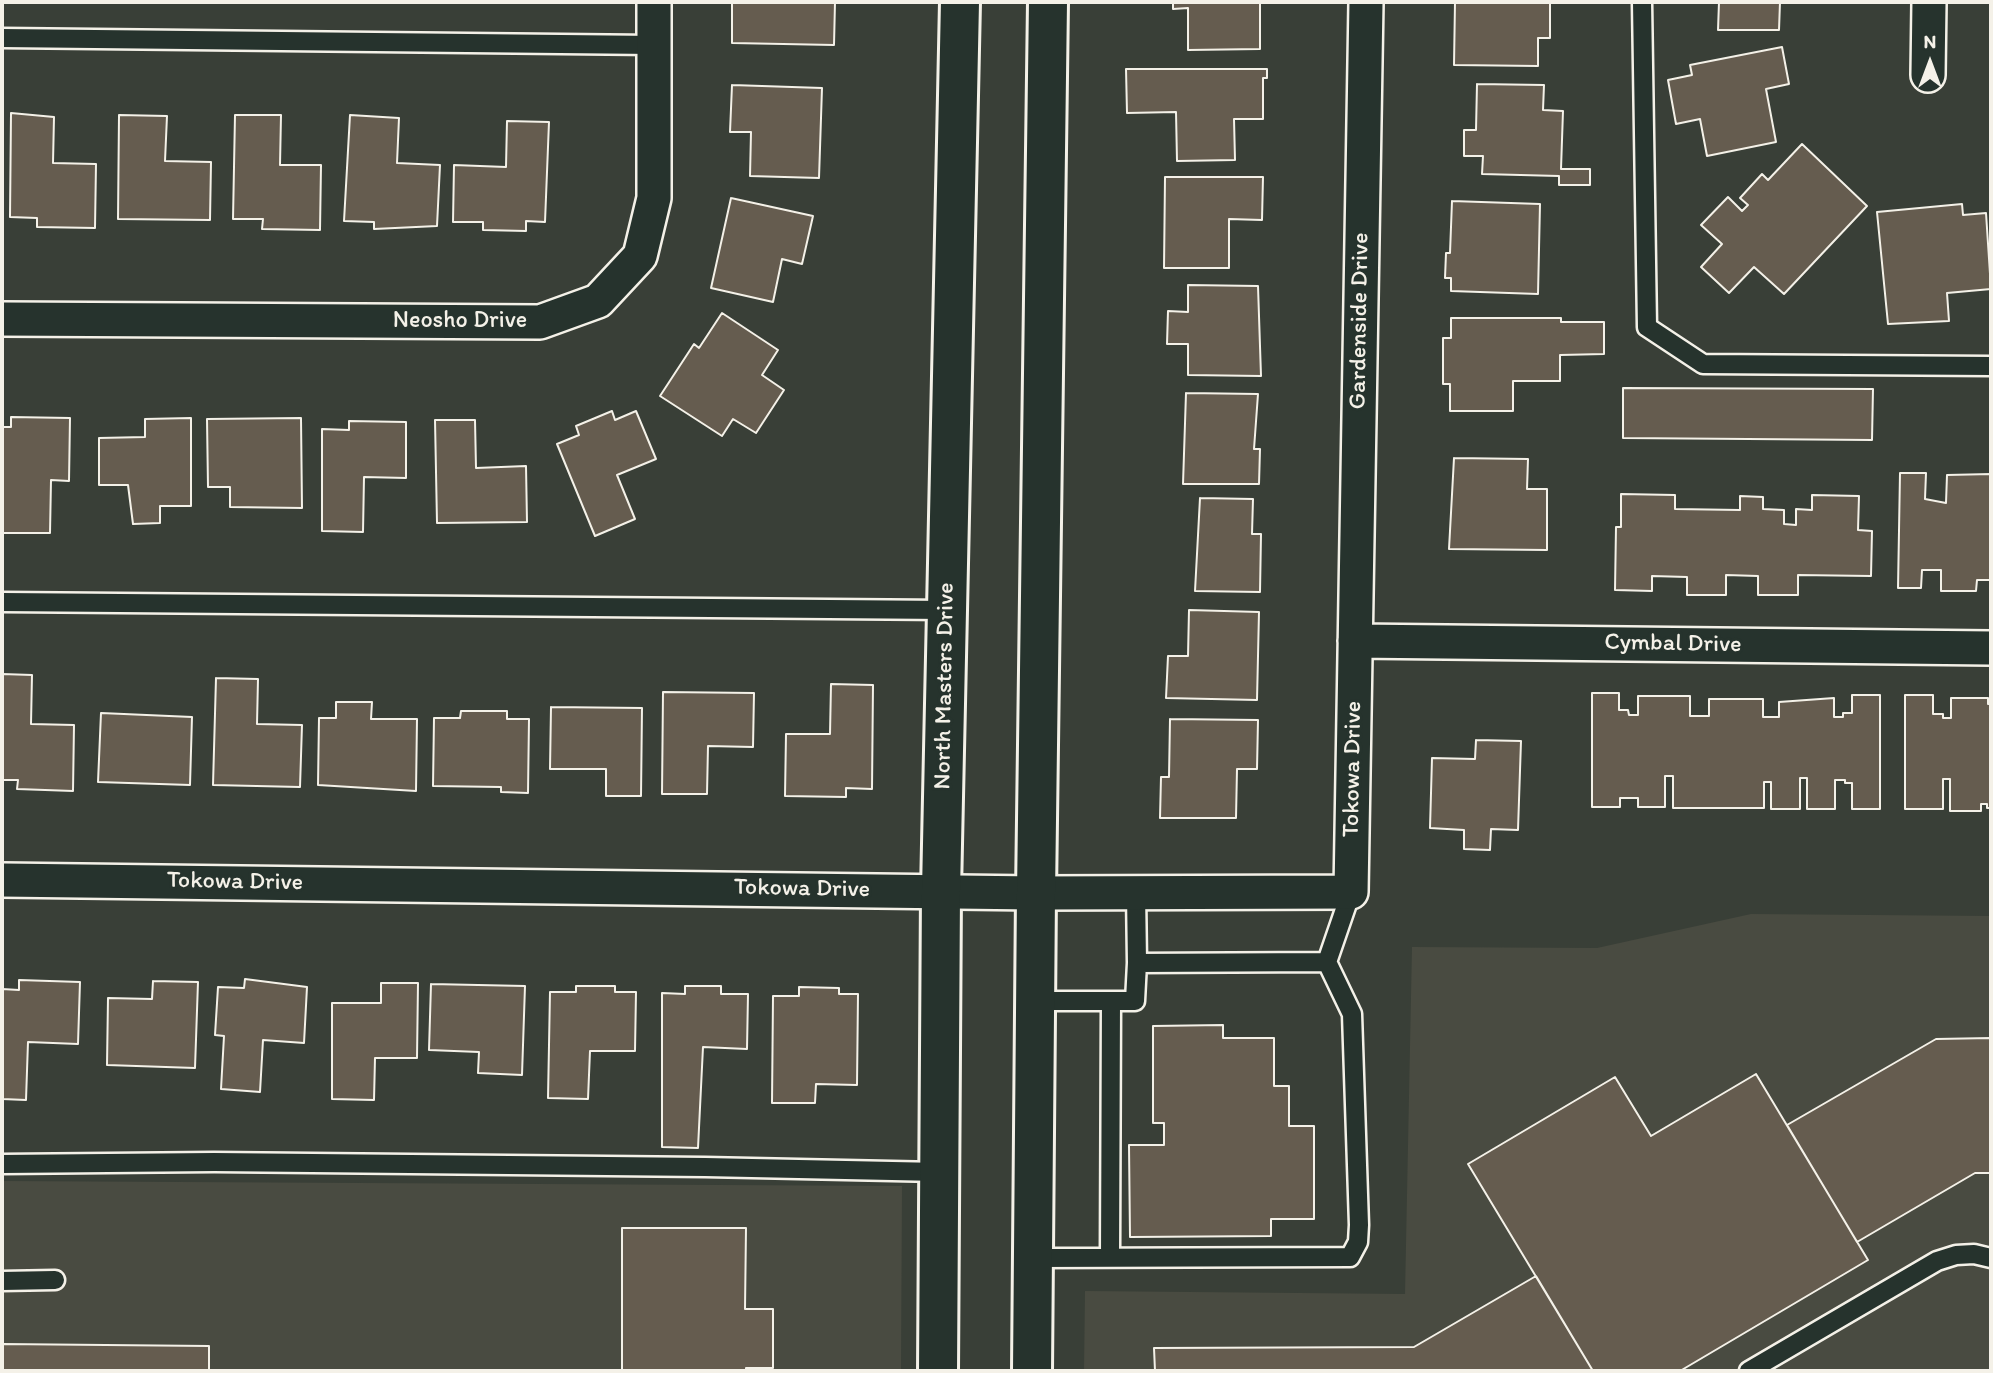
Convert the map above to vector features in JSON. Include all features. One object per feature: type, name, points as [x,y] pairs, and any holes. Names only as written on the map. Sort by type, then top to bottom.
[{"type":"main road","name":"North Masters Drive","points":[[938,1371],[941,891],[961,2]]},
{"type":"main road","points":[[1032,1371],[1048,2]]},
{"type":"street","name":"Neosho Drive","points":[[2,319],[540,322],[598,301],[640,256],[654,198],[654,2]]},
{"type":"street","name":"Gardenside Drive","points":[[1355,641],[1366,2]]},
{"type":"street","points":[[1928,75],[1929,2]]},
{"type":"street","name":"Tokowa Drive","points":[[2,880],[1036,893],[1351,892],[1355,641]]},
{"type":"street","name":"Cymbal Drive","points":[[1355,641],[1991,648]]},
{"type":"lane","points":[[1642,2],[1647,327],[1703,364],[1991,366]]},
{"type":"lane","points":[[2,38],[654,45]]},
{"type":"lane","points":[[2,602],[947,610]]},
{"type":"lane","points":[[1035,1001],[1135,1001],[1136,892]]},
{"type":"lane","points":[[1033,1258],[1350,1257],[1358,1242],[1359,1224],[1352,1014],[1327,962],[1351,892]]},
{"type":"lane","points":[[1137,963],[1327,962]]},
{"type":"lane","points":[[1110,1257],[1111,1001]]},
{"type":"lane","points":[[2,1164],[214,1162],[939,1172]]},
{"type":"lane","points":[[1749,1371],[1937,1262],[1956,1255],[1974,1254],[1991,1258]]},
{"type":"lane","points":[[2,1281],[55,1280]]},
{"type":"shaded area","points":[[1751,914],[1991,916],[1991,1371],[1084,1371],[1085,1291],[1405,1294],[1412,947],[1597,948]]},
{"type":"shaded area","points":[[2,1181],[902,1186],[901,1371],[2,1371]]},
{"type":"building","points":[[732,2],[835,2],[834,45],[732,43]]},
{"type":"building","points":[[1173,2],[1266,2],[1260,3],[1260,49],[1188,50],[1188,8],[1173,9]]},
{"type":"building","points":[[1455,2],[1550,2],[1550,38],[1538,38],[1538,66],[1454,65]]},
{"type":"building","points":[[1719,2],[1780,2],[1779,30],[1718,30]]},
{"type":"building","points":[[1782,47],[1789,84],[1766,89],[1776,142],[1707,156],[1700,119],[1676,124],[1668,80],[1692,75],[1690,65]]},
{"type":"building","points":[[1126,69],[1267,69],[1267,78],[1263,78],[1263,119],[1234,119],[1235,160],[1177,161],[1176,112],[1127,113]]},
{"type":"building","points":[[1477,84],[1544,85],[1543,110],[1563,111],[1561,169],[1590,169],[1590,185],[1559,185],[1559,176],[1482,174],[1483,156],[1464,156],[1464,130],[1476,130]]},
{"type":"building","points":[[732,85],[822,88],[819,178],[750,176],[751,132],[730,132]]},
{"type":"building","points":[[11,113],[54,117],[53,163],[96,164],[95,228],[37,227],[37,218],[10,217]]},
{"type":"building","points":[[119,115],[167,116],[165,161],[211,162],[210,220],[118,219]]},
{"type":"building","points":[[235,115],[281,115],[280,165],[321,165],[320,230],[262,229],[263,219],[233,219]]},
{"type":"building","points":[[350,115],[399,118],[397,163],[440,165],[437,226],[374,229],[374,222],[344,221]]},
{"type":"building","points":[[507,121],[549,122],[545,222],[526,221],[526,231],[483,230],[483,222],[453,222],[454,165],[506,167]]},
{"type":"building","points":[[1802,144],[1867,206],[1784,294],[1754,267],[1729,293],[1701,267],[1722,244],[1701,225],[1728,197],[1742,211],[1748,205],[1740,198],[1762,174],[1768,180]]},
{"type":"building","points":[[1165,177],[1263,177],[1262,220],[1229,219],[1229,268],[1164,268]]},
{"type":"building","points":[[731,198],[813,216],[802,264],[782,259],[773,302],[711,288]]},
{"type":"building","points":[[1452,201],[1540,204],[1538,294],[1451,291],[1451,278],[1445,278],[1446,253],[1450,253]]},
{"type":"building","points":[[1962,204],[1963,215],[1986,213],[1991,289],[1947,293],[1949,321],[1888,324],[1877,212]]},
{"type":"building","points":[[1188,285],[1258,286],[1261,376],[1188,375],[1188,344],[1167,344],[1168,311],[1188,312]]},
{"type":"building","points":[[722,313],[778,350],[762,375],[784,390],[756,433],[733,419],[722,436],[660,396],[694,344],[699,348]]},
{"type":"building","points":[[1451,318],[1561,318],[1561,322],[1604,322],[1604,354],[1560,355],[1560,381],[1513,381],[1513,411],[1450,411],[1450,384],[1443,384],[1443,338],[1451,338]]},
{"type":"building","points":[[1623,388],[1873,389],[1872,440],[1623,438]]},
{"type":"building","points":[[1186,393],[1258,394],[1254,449],[1260,449],[1259,484],[1183,484]]},
{"type":"building","points":[[612,411],[615,420],[636,411],[656,459],[617,475],[635,519],[595,536],[557,444],[579,435],[576,426]]},
{"type":"building","points":[[11,417],[70,418],[69,481],[51,480],[50,533],[2,533],[2,427],[11,427]]},
{"type":"building","points":[[191,418],[191,506],[160,506],[160,523],[133,524],[128,485],[99,485],[99,438],[145,437],[145,419]]},
{"type":"building","points":[[301,418],[302,508],[230,507],[230,487],[208,487],[207,419]]},
{"type":"building","points":[[435,420],[475,420],[476,468],[526,466],[527,522],[437,523]]},
{"type":"building","points":[[349,421],[406,422],[406,478],[364,477],[363,532],[322,531],[322,429],[349,430]]},
{"type":"building","points":[[1454,458],[1528,459],[1527,489],[1547,489],[1547,550],[1449,549]]},
{"type":"building","points":[[1900,473],[1926,473],[1925,499],[1946,503],[1947,475],[1991,474],[1991,580],[1977,580],[1976,591],[1941,591],[1941,570],[1922,570],[1921,588],[1898,588]]},
{"type":"building","points":[[1621,494],[1675,495],[1675,509],[1740,510],[1740,496],[1763,497],[1763,509],[1784,510],[1784,524],[1796,525],[1796,509],[1812,510],[1812,495],[1859,496],[1858,530],[1872,531],[1871,576],[1798,575],[1798,595],[1758,595],[1758,576],[1726,575],[1726,595],[1687,595],[1687,577],[1652,576],[1652,591],[1615,590],[1616,527],[1621,527]]},
{"type":"building","points":[[1200,498],[1253,499],[1252,534],[1261,534],[1260,592],[1195,591]]},
{"type":"building","points":[[1189,610],[1259,612],[1257,700],[1166,698],[1168,656],[1188,656]]},
{"type":"building","points":[[2,674],[32,675],[31,724],[74,725],[73,791],[17,789],[18,780],[2,780]]},
{"type":"building","points":[[216,678],[258,679],[257,724],[302,725],[300,787],[213,785]]},
{"type":"building","points":[[831,684],[873,685],[872,789],[846,788],[846,797],[785,796],[786,734],[830,734]]},
{"type":"building","points":[[663,692],[754,693],[753,747],[708,746],[707,794],[662,794]]},
{"type":"building","points":[[1592,693],[1619,693],[1619,710],[1628,710],[1629,715],[1638,715],[1638,696],[1690,696],[1690,716],[1709,716],[1709,699],[1763,699],[1763,717],[1779,717],[1779,702],[1834,698],[1834,717],[1843,717],[1843,713],[1852,713],[1852,695],[1880,695],[1880,809],[1852,809],[1852,783],[1835,780],[1835,809],[1807,809],[1807,778],[1800,778],[1800,809],[1771,809],[1771,782],[1764,782],[1764,808],[1673,808],[1673,776],[1665,776],[1665,807],[1638,807],[1638,798],[1620,798],[1620,807],[1592,807]]},
{"type":"building","points":[[1905,695],[1933,695],[1933,714],[1943,714],[1943,718],[1951,718],[1951,698],[1988,698],[1988,704],[1991,704],[1991,808],[1987,808],[1987,804],[1981,804],[1981,811],[1950,811],[1950,779],[1943,779],[1943,809],[1905,809]]},
{"type":"building","points":[[336,702],[372,702],[371,719],[417,719],[416,791],[318,785],[319,718],[336,718]]},
{"type":"building","points":[[551,707],[642,708],[641,796],[606,796],[606,769],[550,769]]},
{"type":"building","points":[[461,711],[507,711],[507,719],[529,719],[528,793],[501,792],[501,787],[433,786],[434,718],[460,718]]},
{"type":"building","points":[[101,713],[192,717],[190,785],[98,782]]},
{"type":"building","points":[[1170,719],[1258,720],[1257,769],[1237,769],[1236,818],[1160,818],[1161,777],[1169,777]]},
{"type":"building","points":[[1476,740],[1521,741],[1518,830],[1491,829],[1490,850],[1464,849],[1464,830],[1430,828],[1432,758],[1475,759]]},
{"type":"building","points":[[245,979],[307,987],[304,1043],[263,1040],[260,1092],[221,1089],[224,1036],[215,1035],[218,987],[244,988]]},
{"type":"building","points":[[19,980],[80,982],[78,1044],[28,1042],[26,1100],[2,1099],[2,989],[19,990]]},
{"type":"building","points":[[153,981],[198,982],[195,1068],[107,1065],[108,998],[152,999]]},
{"type":"building","points":[[381,983],[418,983],[417,1058],[375,1058],[374,1100],[332,1099],[332,1003],[381,1003]]},
{"type":"building","points":[[431,984],[525,986],[522,1075],[478,1073],[479,1052],[429,1050]]},
{"type":"building","points":[[576,986],[615,986],[615,992],[636,992],[635,1051],[590,1051],[588,1099],[548,1098],[550,992],[576,992]]},
{"type":"building","points":[[685,986],[721,986],[721,994],[748,994],[747,1049],[703,1047],[698,1148],[662,1147],[662,993],[685,994]]},
{"type":"building","points":[[799,987],[839,988],[839,994],[858,994],[857,1085],[816,1084],[815,1103],[772,1103],[773,996],[799,996]]},
{"type":"building","points":[[1223,1025],[1223,1038],[1274,1038],[1274,1086],[1289,1086],[1289,1126],[1314,1126],[1314,1219],[1271,1219],[1271,1236],[1130,1237],[1129,1145],[1164,1145],[1164,1123],[1153,1123],[1153,1026]]},
{"type":"building","points":[[1991,1038],[1991,1173],[1975,1173],[1857,1242],[1787,1125],[1936,1039]]},
{"type":"building","points":[[1756,1074],[1868,1260],[1680,1371],[1593,1371],[1468,1164],[1615,1077],[1651,1136]]},
{"type":"building","points":[[622,1228],[746,1228],[745,1309],[773,1309],[773,1368],[746,1368],[746,1371],[622,1371]]},
{"type":"building","points":[[1536,1276],[1593,1371],[1155,1371],[1154,1348],[1414,1347]]},
{"type":"building","points":[[2,1344],[209,1346],[209,1371],[2,1371]]}]
